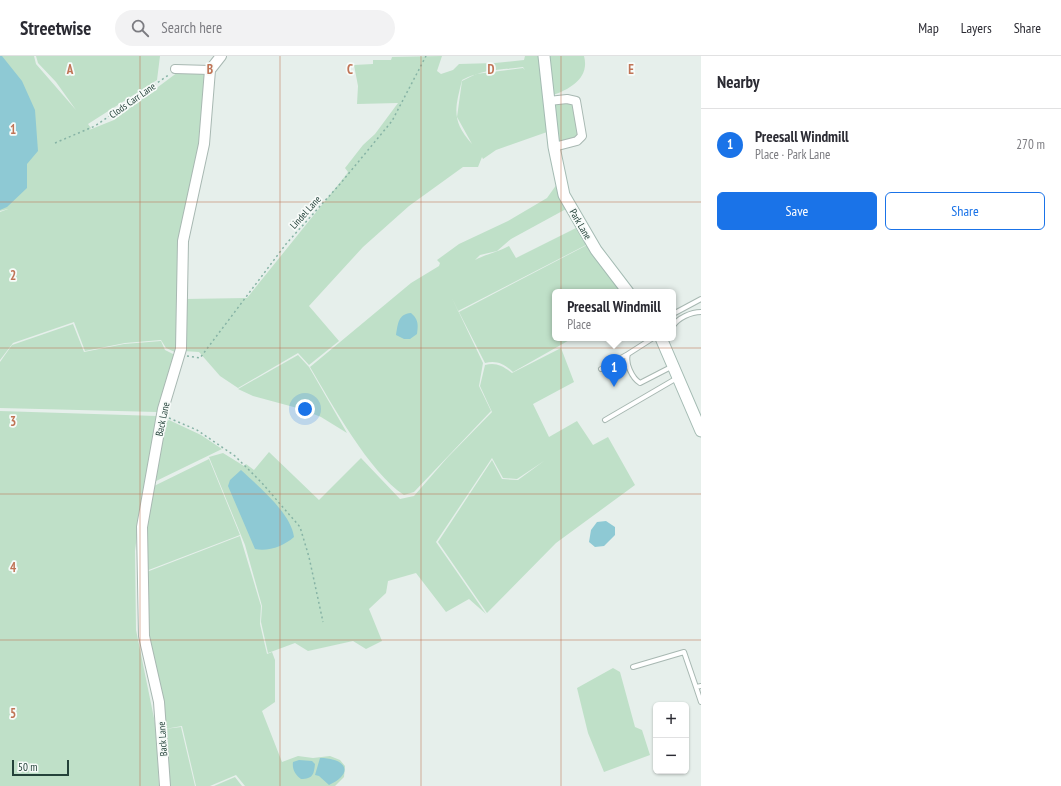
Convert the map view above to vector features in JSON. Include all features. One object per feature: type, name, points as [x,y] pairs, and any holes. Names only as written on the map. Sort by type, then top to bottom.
[{"type":"main road","name":"Park Lane","points":[[544,56],[554,147],[564,195],[596,250],[626,289]]},
{"type":"main road","points":[[662,341],[701,431]]},
{"type":"street","points":[[175,69],[210,70],[221,56]]},
{"type":"street","name":"Back Lane","points":[[165,786],[159,702],[144,636],[142,527],[162,415],[181,349],[183,241],[204,144],[210,70]]},
{"type":"street","points":[[549,101],[567,99],[576,101],[582,136],[577,141],[554,147]]},
{"type":"lane","points":[[676,312],[701,299]]},
{"type":"lane","points":[[676,322],[695,312],[701,312]]},
{"type":"lane","points":[[601,369],[648,341]]},
{"type":"lane","points":[[628,354],[627,362],[636,381],[640,383],[673,366]]},
{"type":"lane","points":[[605,420],[678,377]]},
{"type":"lane","points":[[633,667],[684,652],[701,702]]},
{"type":"lane","points":[[696,687],[701,686]]},
{"type":"path","name":"Lindel Lane","points":[[179,355],[200,358],[286,244],[354,168],[392,121],[426,56]]},
{"type":"path","name":"Clods Carr Lane","points":[[56,143],[95,126],[175,69]]},
{"type":"path","points":[[162,415],[197,430],[235,456],[262,483],[300,527],[309,556],[323,622]]},
{"type":"green space","points":[[0,56],[34,56],[36,64],[76,110],[56,82],[38,63],[36,56],[160,56],[157,80],[88,124],[91,128],[89,130],[114,120],[178,72],[204,73],[202,133],[188,210],[177,353],[166,348],[161,340],[125,343],[85,351],[74,322],[13,343],[0,360],[0,212],[8,209],[0,211]]},
{"type":"green space","points":[[442,56],[437,71],[441,74],[453,70],[459,64],[495,63],[524,60],[525,56],[540,56],[547,132],[496,150],[483,159],[482,157],[478,167],[463,167],[409,206],[363,247],[309,306],[339,341],[309,365],[298,353],[238,388],[220,376],[199,352],[183,351],[185,299],[247,298],[346,175],[348,172],[345,168],[363,145],[375,134],[398,103],[357,104],[358,86],[354,65],[373,64],[373,60],[391,60],[392,57]],"holes":[[[523,67],[525,70],[523,68],[477,74],[492,70]],[[475,75],[462,81],[457,117],[458,99],[462,80]],[[457,117],[472,144],[465,136]]]},
{"type":"green space","points":[[549,56],[584,56],[585,64],[584,71],[577,82],[553,95]]},
{"type":"green space","points":[[567,101],[573,103],[578,136],[559,142],[554,104]]},
{"type":"green space","points":[[557,184],[566,209],[511,239],[497,251],[480,255],[475,260],[501,250],[509,246],[516,258],[576,228],[586,245],[458,311],[483,363],[479,386],[491,411],[414,492],[404,495],[391,484],[365,454],[340,418],[310,367],[411,283],[439,266],[440,263],[437,260],[459,244],[508,221],[547,198]]},
{"type":"green space","points":[[587,245],[622,289],[552,289],[552,341],[568,341],[513,372],[500,363],[485,363],[459,312]]},
{"type":"green space","points":[[73,324],[84,352],[124,344],[161,341],[165,350],[175,355],[157,412],[0,408],[0,362],[12,345]]},
{"type":"green space","points":[[561,348],[574,382],[533,404],[549,437],[577,421],[593,445],[608,437],[635,485],[556,543],[487,613],[438,542],[492,460],[502,479],[518,480],[544,461],[517,479],[503,478],[492,458],[436,542],[486,614],[469,599],[446,612],[416,573],[388,581],[386,593],[369,609],[382,641],[366,649],[353,641],[308,651],[295,643],[268,653],[261,622],[262,606],[245,545],[209,457],[223,453],[244,466],[246,464],[254,470],[269,452],[319,500],[361,458],[400,499],[414,496],[447,458],[492,412],[480,386],[485,365],[499,365],[512,373]]},
{"type":"green space","points":[[298,355],[309,367],[347,433],[321,417],[301,409],[253,396],[238,389]]},
{"type":"green space","points":[[0,411],[157,416],[142,496],[135,551],[136,630],[156,728],[159,786],[0,786]]},
{"type":"green space","points":[[169,420],[201,435],[222,449],[152,483],[163,424]]},
{"type":"green space","points":[[209,459],[240,535],[146,571],[143,533],[152,487]]},
{"type":"green space","points":[[240,536],[261,606],[260,624],[267,654],[272,652],[275,660],[275,702],[262,711],[282,762],[298,756],[313,758],[330,756],[340,760],[345,766],[344,777],[335,786],[245,786],[236,775],[210,786],[196,786],[182,726],[165,729],[146,629],[144,573]]},
{"type":"green space","points":[[613,668],[620,672],[635,727],[642,730],[650,755],[604,772],[588,733],[577,688]]},
{"type":"green space","points":[[181,727],[195,786],[167,786],[165,729]]},
{"type":"green space","points":[[235,777],[242,786],[214,786]]},
{"type":"water","points":[[0,56],[2,56],[22,81],[35,110],[38,151],[27,164],[27,188],[7,207],[0,210]]},
{"type":"water","points":[[411,313],[417,323],[417,334],[410,339],[404,339],[396,335],[398,323],[403,315]]},
{"type":"water","points":[[241,470],[273,500],[292,528],[294,537],[281,546],[265,550],[255,549],[228,486],[230,480]]},
{"type":"water","points":[[606,521],[615,527],[615,535],[604,546],[595,547],[589,542],[591,530],[597,522]]},
{"type":"water","points":[[320,758],[336,761],[341,763],[344,767],[342,776],[329,785],[319,776],[315,775]]},
{"type":"water","points":[[299,760],[312,761],[315,764],[313,773],[310,777],[301,779],[296,774],[293,767],[293,762]]},
{"type":"place","name":"Preesall Windmill","points":[[614,387]]}]
